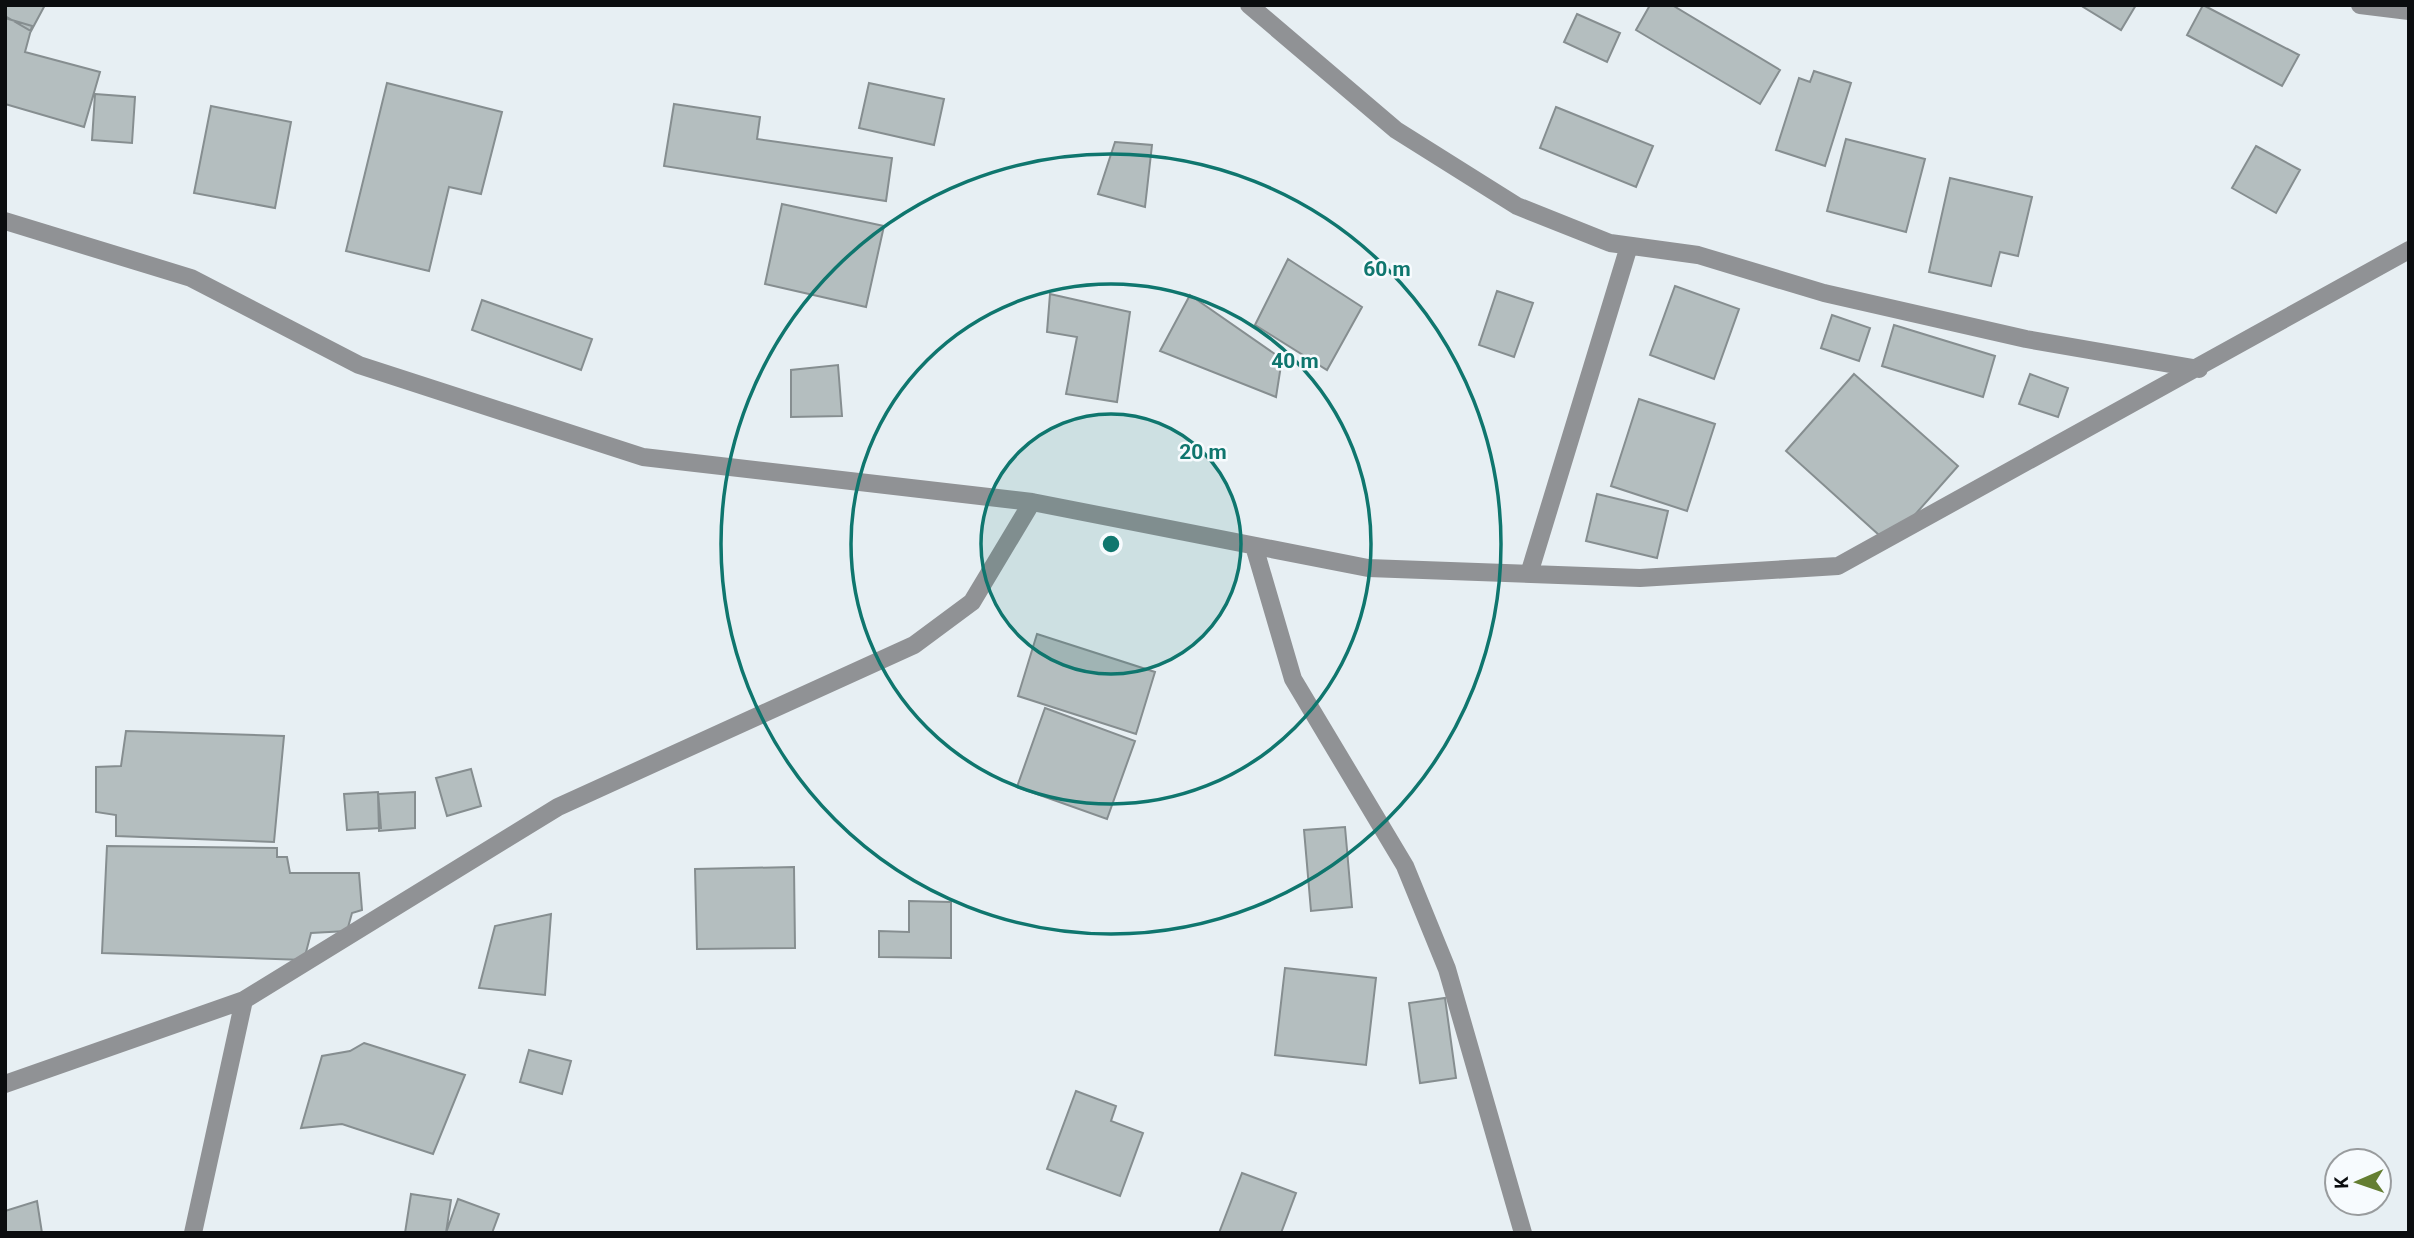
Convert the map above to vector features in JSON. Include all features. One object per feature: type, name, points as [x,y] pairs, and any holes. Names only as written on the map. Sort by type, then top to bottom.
[{"type":"street","points":[[1249,5],[1407,137],[1517,206],[1610,243],[1698,255],[1824,293],[2026,339],[2199,369]]},
{"type":"street","points":[[2360,5],[2409,11]]},
{"type":"street","points":[[5,221],[191,278],[359,365],[643,457],[1032,502],[1368,568],[1640,578],[1838,566],[2199,369],[2409,250]]},
{"type":"street","points":[[1529,574],[1629,246]]},
{"type":"street","points":[[5,1084],[244,1000],[558,807],[914,645],[972,602],[1032,502]]},
{"type":"street","points":[[1254,546],[1293,678],[1405,866],[1447,970],[1523,1233]]},
{"type":"street","points":[[194,1233],[244,1000]]},
{"type":"building","points":[[5,5],[45,5],[31,31],[5,16]]},
{"type":"building","points":[[1650,5],[1672,5],[1780,70],[1760,104],[1636,30]]},
{"type":"building","points":[[2080,5],[2136,5],[2121,30]]},
{"type":"building","points":[[2203,5],[2299,55],[2282,86],[2187,35]]},
{"type":"building","points":[[1577,14],[1620,33],[1607,62],[1564,42]]},
{"type":"building","points":[[5,18],[32,26],[25,52],[100,72],[84,127],[5,104]]},
{"type":"building","points":[[1814,71],[1851,83],[1825,166],[1776,150],[1799,78],[1810,82]]},
{"type":"building","points":[[387,83],[502,112],[481,194],[449,187],[429,271],[346,251]]},
{"type":"building","points":[[869,83],[944,99],[934,145],[859,128]]},
{"type":"building","points":[[95,94],[135,97],[132,143],[92,140]]},
{"type":"building","points":[[674,104],[760,117],[757,139],[892,158],[886,201],[664,166]]},
{"type":"building","points":[[211,106],[291,122],[275,208],[194,193]]},
{"type":"building","points":[[1556,107],[1653,146],[1636,187],[1540,148]]},
{"type":"building","points":[[1846,139],[1925,159],[1906,232],[1827,211]]},
{"type":"building","points":[[1115,142],[1152,145],[1145,207],[1098,194]]},
{"type":"building","points":[[2256,146],[2300,170],[2276,213],[2232,188]]},
{"type":"building","points":[[1950,178],[2032,197],[2018,256],[2000,252],[1991,286],[1929,272]]},
{"type":"building","points":[[782,204],[884,226],[866,307],[765,284]]},
{"type":"building","points":[[1288,259],[1362,307],[1327,370],[1255,325]]},
{"type":"building","points":[[1675,286],[1739,309],[1714,379],[1650,355]]},
{"type":"building","points":[[1497,291],[1533,303],[1514,357],[1479,345]]},
{"type":"building","points":[[1050,294],[1130,312],[1117,402],[1066,394],[1077,337],[1047,332]]},
{"type":"building","points":[[1190,295],[1282,359],[1276,397],[1160,351]]},
{"type":"building","points":[[482,300],[592,339],[581,370],[472,330]]},
{"type":"building","points":[[1832,315],[1870,328],[1859,361],[1821,348]]},
{"type":"building","points":[[1894,325],[1995,356],[1983,397],[1882,366]]},
{"type":"building","points":[[838,365],[842,416],[791,417],[791,370]]},
{"type":"building","points":[[1854,374],[1958,466],[1889,544],[1786,451]]},
{"type":"building","points":[[2030,374],[2068,388],[2058,417],[2019,404]]},
{"type":"building","points":[[1639,399],[1715,424],[1687,511],[1611,486]]},
{"type":"building","points":[[1597,494],[1668,511],[1657,558],[1586,541]]},
{"type":"building","points":[[1037,634],[1155,672],[1136,734],[1018,696]]},
{"type":"building","points":[[1045,708],[1135,741],[1107,819],[1017,787]]},
{"type":"building","points":[[126,731],[284,736],[274,842],[116,836],[116,815],[96,812],[96,767],[121,766]]},
{"type":"building","points":[[471,769],[481,806],[447,816],[436,778]]},
{"type":"building","points":[[378,792],[381,828],[347,830],[344,794]]},
{"type":"building","points":[[415,792],[415,828],[379,831],[378,794]]},
{"type":"building","points":[[1345,827],[1352,907],[1311,911],[1304,830]]},
{"type":"building","points":[[107,846],[277,848],[277,857],[287,857],[290,873],[359,873],[362,910],[352,913],[347,931],[311,933],[304,960],[102,953]]},
{"type":"building","points":[[794,867],[795,948],[697,949],[695,869]]},
{"type":"building","points":[[909,901],[951,902],[951,958],[879,957],[879,931],[909,932]]},
{"type":"building","points":[[551,914],[545,995],[479,988],[495,926]]},
{"type":"building","points":[[1285,968],[1376,978],[1366,1065],[1275,1055]]},
{"type":"building","points":[[1445,998],[1456,1078],[1420,1083],[1409,1003]]},
{"type":"building","points":[[364,1043],[465,1075],[433,1154],[342,1124],[301,1128],[322,1056],[350,1051]]},
{"type":"building","points":[[529,1050],[571,1061],[562,1094],[520,1082]]},
{"type":"building","points":[[1076,1091],[1116,1106],[1111,1121],[1143,1133],[1120,1196],[1047,1169]]},
{"type":"building","points":[[1242,1173],[1296,1193],[1281,1233],[1219,1233]]},
{"type":"building","points":[[411,1194],[451,1200],[446,1233],[405,1233]]},
{"type":"building","points":[[458,1199],[499,1214],[492,1233],[446,1233]]},
{"type":"building","points":[[37,1201],[42,1233],[5,1233],[5,1211]]}]
